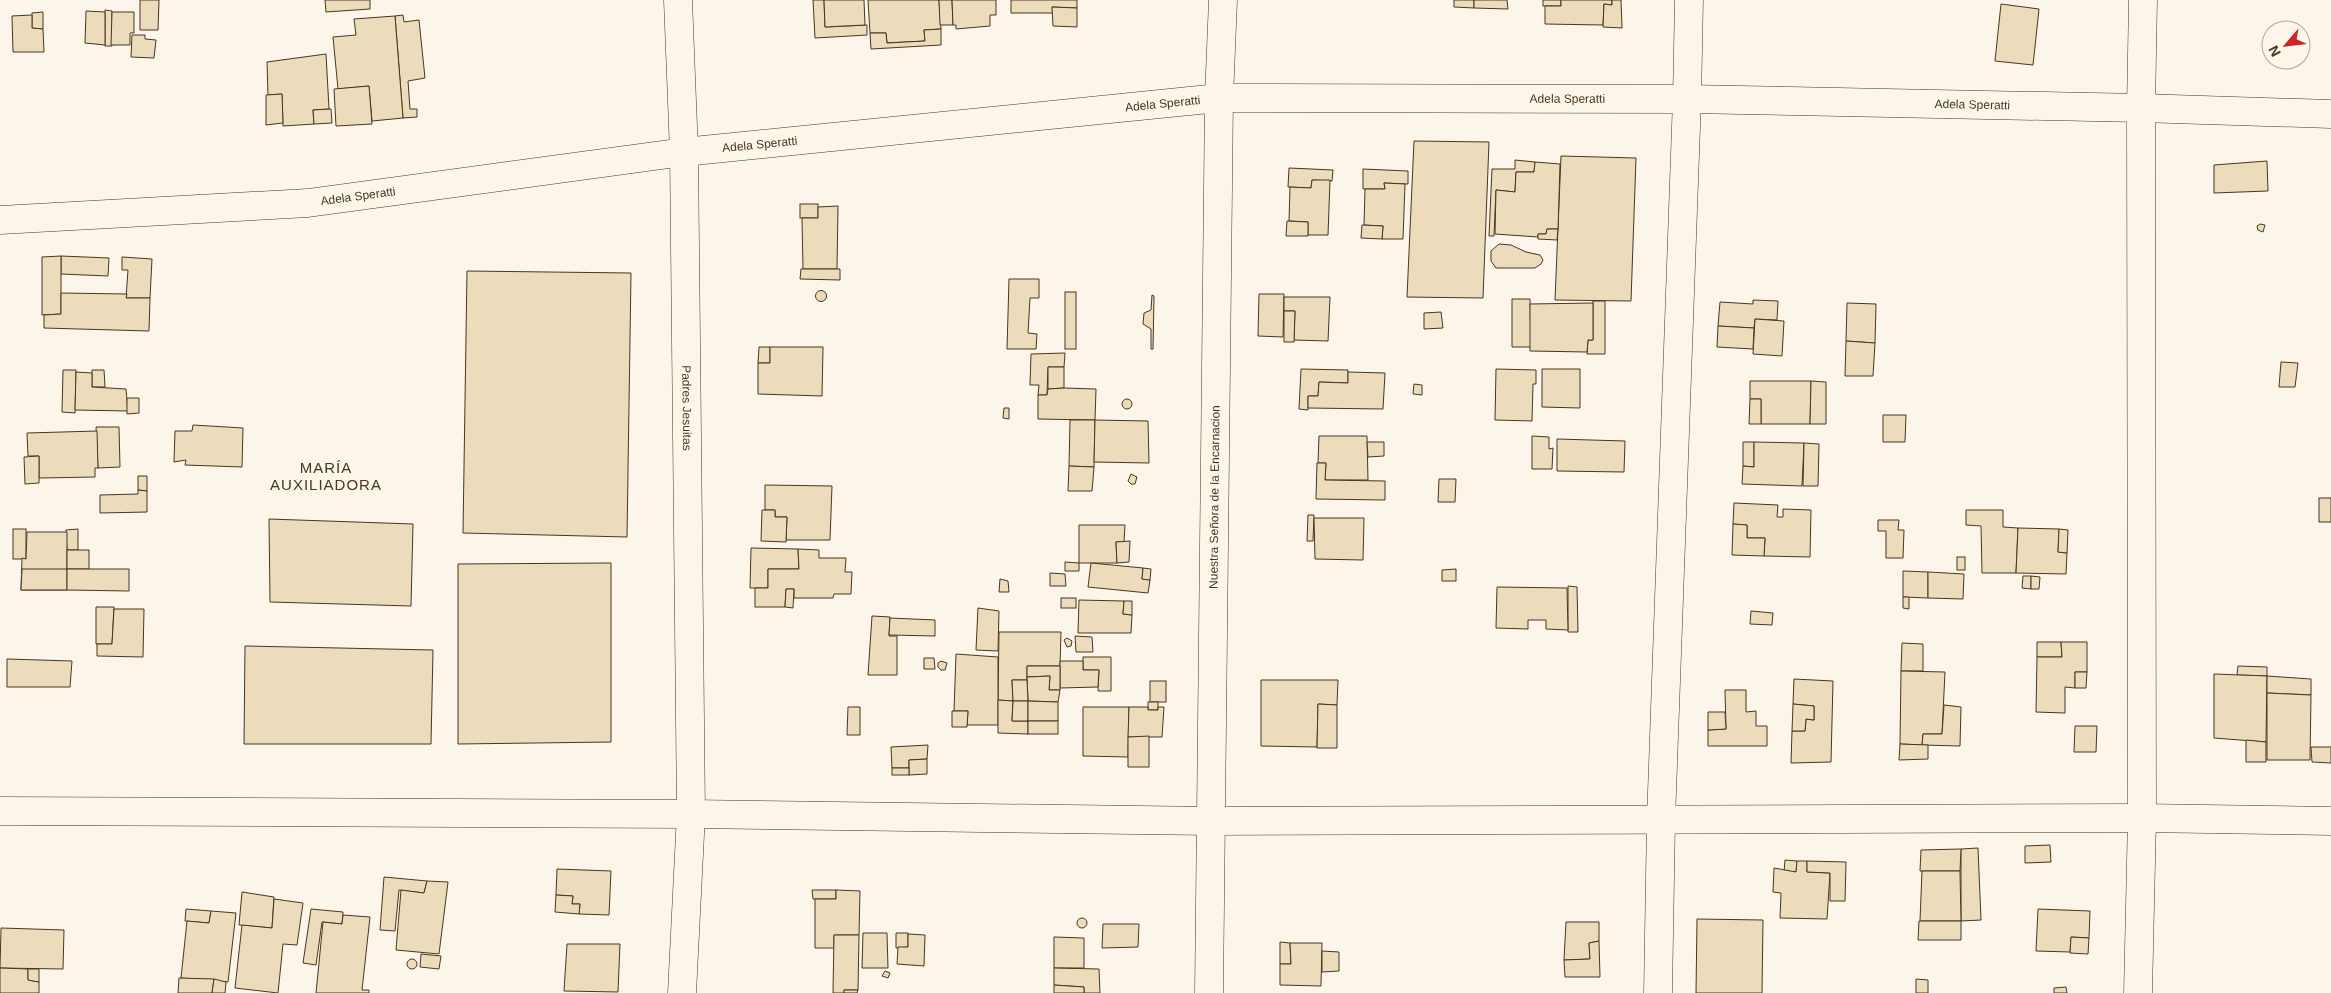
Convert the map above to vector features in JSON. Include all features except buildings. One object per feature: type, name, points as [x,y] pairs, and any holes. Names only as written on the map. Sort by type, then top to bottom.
[{"type":"street","name":"Padres Jesuitas","points":[[678,0],[684,152],[691,814],[682,993]]},
{"type":"street","name":"Nuestra Señora de la Encarnacion","points":[[1209,993],[1218,98],[1222,0]]},
{"type":"street","points":[[1658,993],[1661,820],[1689,0]]},
{"type":"street","points":[[2138,993],[2142,818],[2141,108],[2143,0]]},
{"type":"street","name":"Adela Speratti","points":[[0,220],[308,203],[684,152],[1218,98],[1687,99],[2141,108],[2331,114]]},
{"type":"street","points":[[0,811],[691,814],[1211,821],[2142,818],[2331,821]]},
{"type":"district","name":"MARÍA AUXILIADORA","points":[[326,476]]}]
